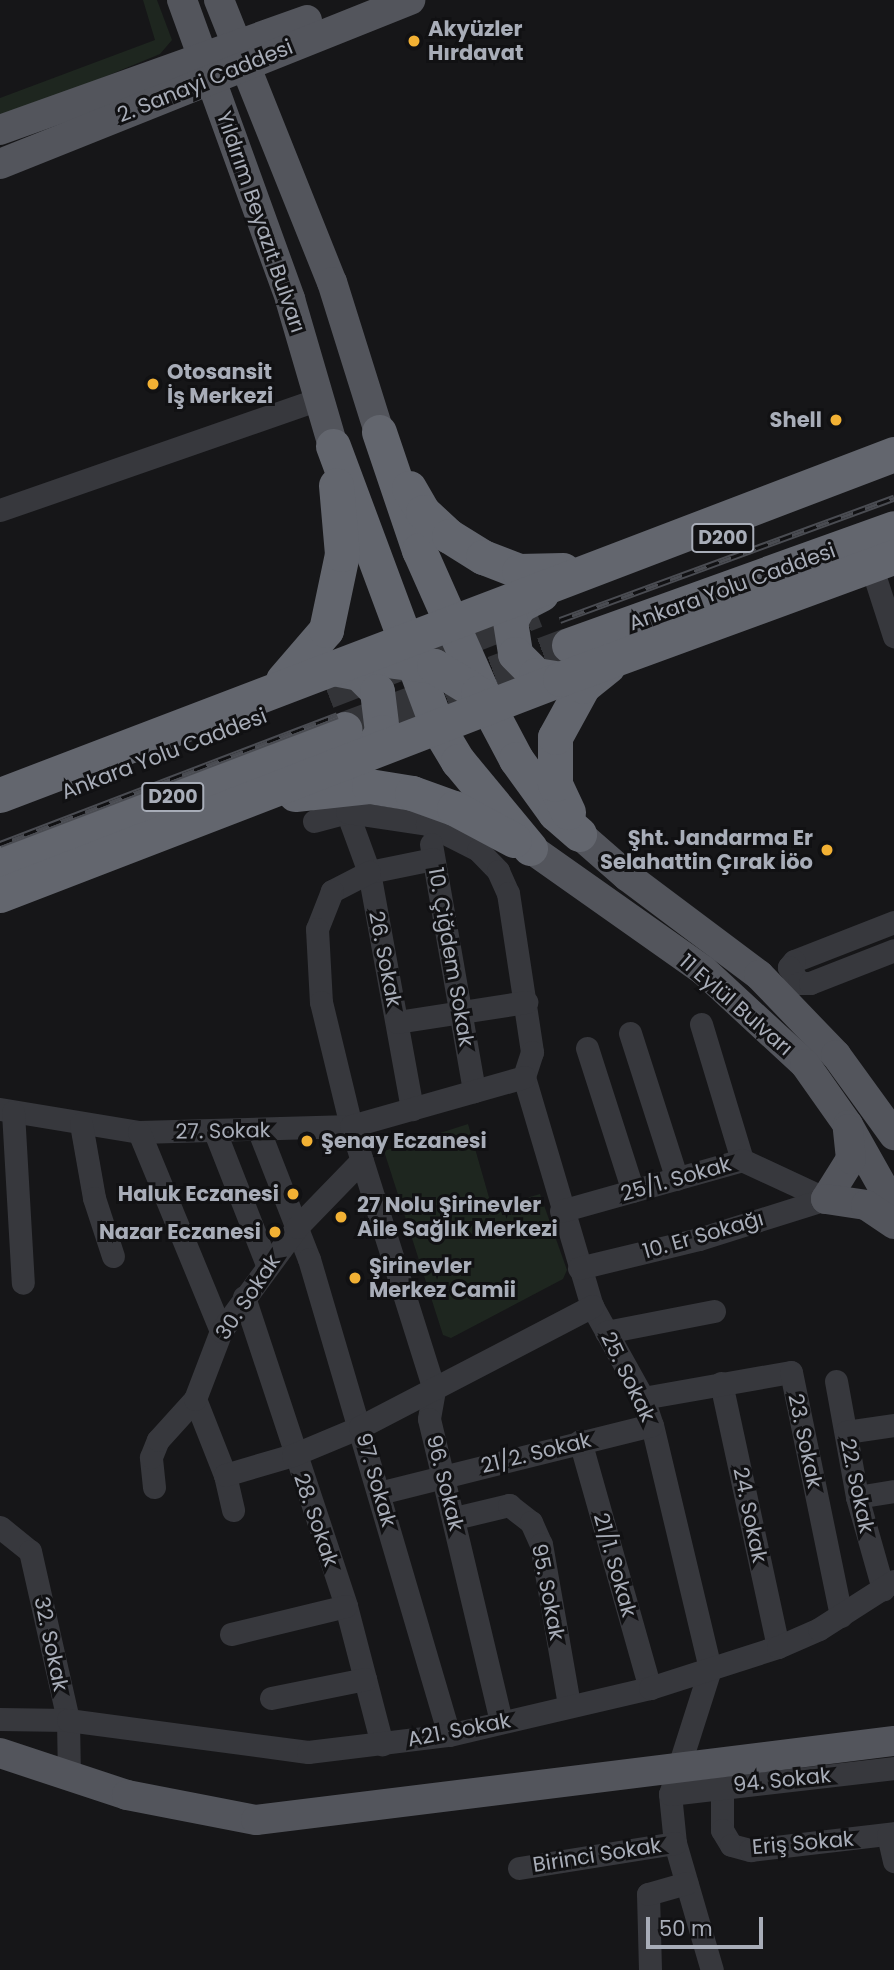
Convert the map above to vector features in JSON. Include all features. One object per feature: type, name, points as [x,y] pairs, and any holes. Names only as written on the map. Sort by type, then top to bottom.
[{"type":"highway","points":[[379,432],[423,512],[449,536],[483,557],[519,571],[584,570]]},
{"type":"highway","points":[[379,432],[463,667],[516,759],[555,813],[579,834]]},
{"type":"highway","points":[[333,446],[407,651],[445,725],[458,761],[530,848]]},
{"type":"highway","points":[[275,688],[326,630],[334,598],[342,554],[333,446]]},
{"type":"highway","points":[[328,679],[407,651],[449,623],[894,454]]},
{"type":"highway","name":"D200","points":[[552,604],[894,472]]},
{"type":"highway","name":"Ankara Yolu Caddesi","points":[[569,645],[894,528]]},
{"type":"highway","points":[[356,741],[445,725],[618,657],[883,561]]},
{"type":"highway","points":[[445,725],[463,667],[485,626],[511,605],[584,570]]},
{"type":"highway","points":[[560,679],[536,675],[522,665],[515,654],[510,621],[519,606],[584,570]]},
{"type":"highway","points":[[407,651],[434,666],[463,667]]},
{"type":"highway","points":[[579,834],[555,784],[555,737],[583,687],[618,657]]},
{"type":"highway","points":[[0,795],[275,688],[359,673],[377,691],[382,732],[356,741],[246,800],[0,895]]},
{"type":"highway","name":"Ankara Yolu Caddesi","points":[[0,816],[328,679]]},
{"type":"highway","name":"Ankara Yolu Caddesi","points":[[0,864],[356,741]]},
{"type":"highway","points":[[246,800],[369,786],[412,793],[454,808],[530,848]]},
{"type":"main road","name":"Yıldırım Beyazıt Bulvarı","points":[[182,0],[290,299],[333,446]]},
{"type":"main road","name":"Yıldırım Beyazıt Bulvarı","points":[[219,0],[328,270],[379,432]]},
{"type":"main road","name":"2. Sanayi Caddesi","points":[[0,164],[360,0]]},
{"type":"main road","name":"2. Sanayi Caddesi","points":[[239,55],[410,0]]},
{"type":"main road","name":"2. Sanayi Caddesi","points":[[0,130],[206,69]]},
{"type":"main road","name":"11 Eylül Bulvarı","points":[[579,834],[627,876],[759,975],[836,1055],[894,1135]]},
{"type":"main road","name":"11 Eylül Bulvarı","points":[[530,848],[703,970],[805,1064],[848,1125],[894,1207]]},
{"type":"main road","points":[[848,1125],[851,1159],[826,1199],[866,1205],[894,1224]]},
{"type":"main road","points":[[675,1772],[894,1725]]},
{"type":"main road","points":[[0,1735],[69,1767]]},
{"type":"main road","points":[[0,1754],[217,1798],[256,1802],[675,1772],[894,1741]]},
{"type":"street","points":[[0,510],[319,399]]},
{"type":"street","points":[[883,561],[894,636]]},
{"type":"street","points":[[314,821],[347,811]]},
{"type":"street","name":"25. Sokak","points":[[347,811],[427,824],[478,850],[498,871],[508,893],[527,1002],[532,1052],[524,1077],[561,1212],[592,1306],[643,1398],[652,1425],[710,1669]]},
{"type":"street","name":"26. Sokak","points":[[347,811],[369,872],[412,1109]]},
{"type":"street","name":"10. Çiğdem Sokak","points":[[427,824],[474,1091]]},
{"type":"street","name":"96. Sokak","points":[[433,859],[369,872],[332,891],[317,929],[321,1002],[351,1126],[434,1390],[429,1419],[455,1518],[501,1722]]},
{"type":"street","points":[[894,922],[794,961],[789,967],[792,976],[799,983],[810,983],[894,950]]},
{"type":"street","points":[[397,1022],[527,1002]]},
{"type":"street","points":[[701,1024],[742,1160]]},
{"type":"street","points":[[630,1034],[677,1178]]},
{"type":"street","points":[[587,1048],[634,1191]]},
{"type":"street","name":"27. Sokak","points":[[7,1111],[139,1132],[259,1131],[351,1126],[524,1077]]},
{"type":"street","points":[[7,1111],[23,1283]]},
{"type":"street","points":[[81,1124],[94,1198],[113,1256]]},
{"type":"street","name":"97. Sokak","points":[[259,1131],[297,1227],[360,1427],[449,1735]]},
{"type":"street","points":[[139,1132],[221,1331]]},
{"type":"street","points":[[215,1132],[267,1265]]},
{"type":"street","name":"30. Sokak","points":[[154,1487],[151,1457],[158,1440],[195,1399],[221,1331],[297,1227],[362,1160]]},
{"type":"street","name":"25/1. Sokak","points":[[561,1212],[742,1160],[826,1199]]},
{"type":"street","name":"10. Er Sokağı","points":[[579,1268],[699,1240],[826,1199]]},
{"type":"street","name":"28. Sokak","points":[[244,1297],[293,1455],[346,1606],[382,1744]]},
{"type":"street","points":[[225,1475],[293,1455],[360,1427],[592,1306]]},
{"type":"street","points":[[606,1332],[715,1311]]},
{"type":"street","name":"23. Sokak","points":[[643,1398],[791,1372],[841,1616]]},
{"type":"street","name":"22. Sokak","points":[[836,1381],[857,1497],[889,1585]]},
{"type":"street","name":"24. Sokak","points":[[721,1383],[778,1647]]},
{"type":"street","points":[[195,1399],[225,1475],[233,1510]]},
{"type":"street","name":"21/2. Sokak","points":[[379,1493],[652,1425]]},
{"type":"street","points":[[846,1432],[894,1425]]},
{"type":"street","name":"21/1. Sokak","points":[[580,1441],[650,1688]]},
{"type":"street","points":[[857,1497],[894,1491]]},
{"type":"street","name":"95. Sokak","points":[[455,1518],[509,1505],[531,1522],[541,1544],[569,1705]]},
{"type":"street","name":"32. Sokak","points":[[0,1527],[30,1551],[68,1720],[69,1767]]},
{"type":"street","name":"A21. Sokak","points":[[0,1719],[68,1720],[308,1752],[449,1735],[650,1688],[778,1647],[841,1616],[889,1585]]},
{"type":"street","points":[[230,1634],[346,1606]]},
{"type":"street","points":[[710,1669],[675,1772],[675,1843],[712,1970]]},
{"type":"street","points":[[271,1698],[365,1679]]},
{"type":"street","name":"94. Sokak","points":[[675,1772],[722,1787],[894,1768]]},
{"type":"street","name":"Eriş Sokak","points":[[722,1787],[722,1830],[731,1845],[750,1850],[891,1834]]},
{"type":"street","points":[[891,1834],[894,1861]]},
{"type":"street","name":"Birinci Sokak","points":[[519,1868],[675,1843]]},
{"type":"street","points":[[650,1970],[648,1894],[685,1884]]},
{"type":"shaded area","points":[[143,0],[157,0],[172,40],[160,54],[0,120],[0,98],[155,40]]},
{"type":"shaded area","points":[[468,1124],[492,1208],[540,1194],[567,1270],[563,1279],[451,1338],[443,1335],[384,1151]]},
{"type":"tunnel","points":[[327,691],[536,610]]},
{"type":"tunnel","points":[[345,729],[569,645]]},
{"type":"railway","points":[[560,620],[894,498]]},
{"type":"railway","points":[[0,844],[337,715]]},
{"type":"place","name":"Akyüzler Hırdavat","points":[[414,41]]},
{"type":"place","name":"Otosansit İş Merkezi","points":[[153,384]]},
{"type":"place","name":"Shell","points":[[836,420]]},
{"type":"place","name":"Şht. Jandarma Er Selahattin Çırak İöo","points":[[827,850]]},
{"type":"place","name":"Şenay Eczanesi","points":[[307,1141]]},
{"type":"place","name":"Haluk Eczanesi","points":[[293,1194]]},
{"type":"place","name":"27 Nolu Şirinevler Aile Sağlık Merkezi","points":[[341,1217]]},
{"type":"place","name":"Nazar Eczanesi","points":[[275,1232]]},
{"type":"place","name":"Şirinevler Merkez Camii","points":[[355,1278]]}]
